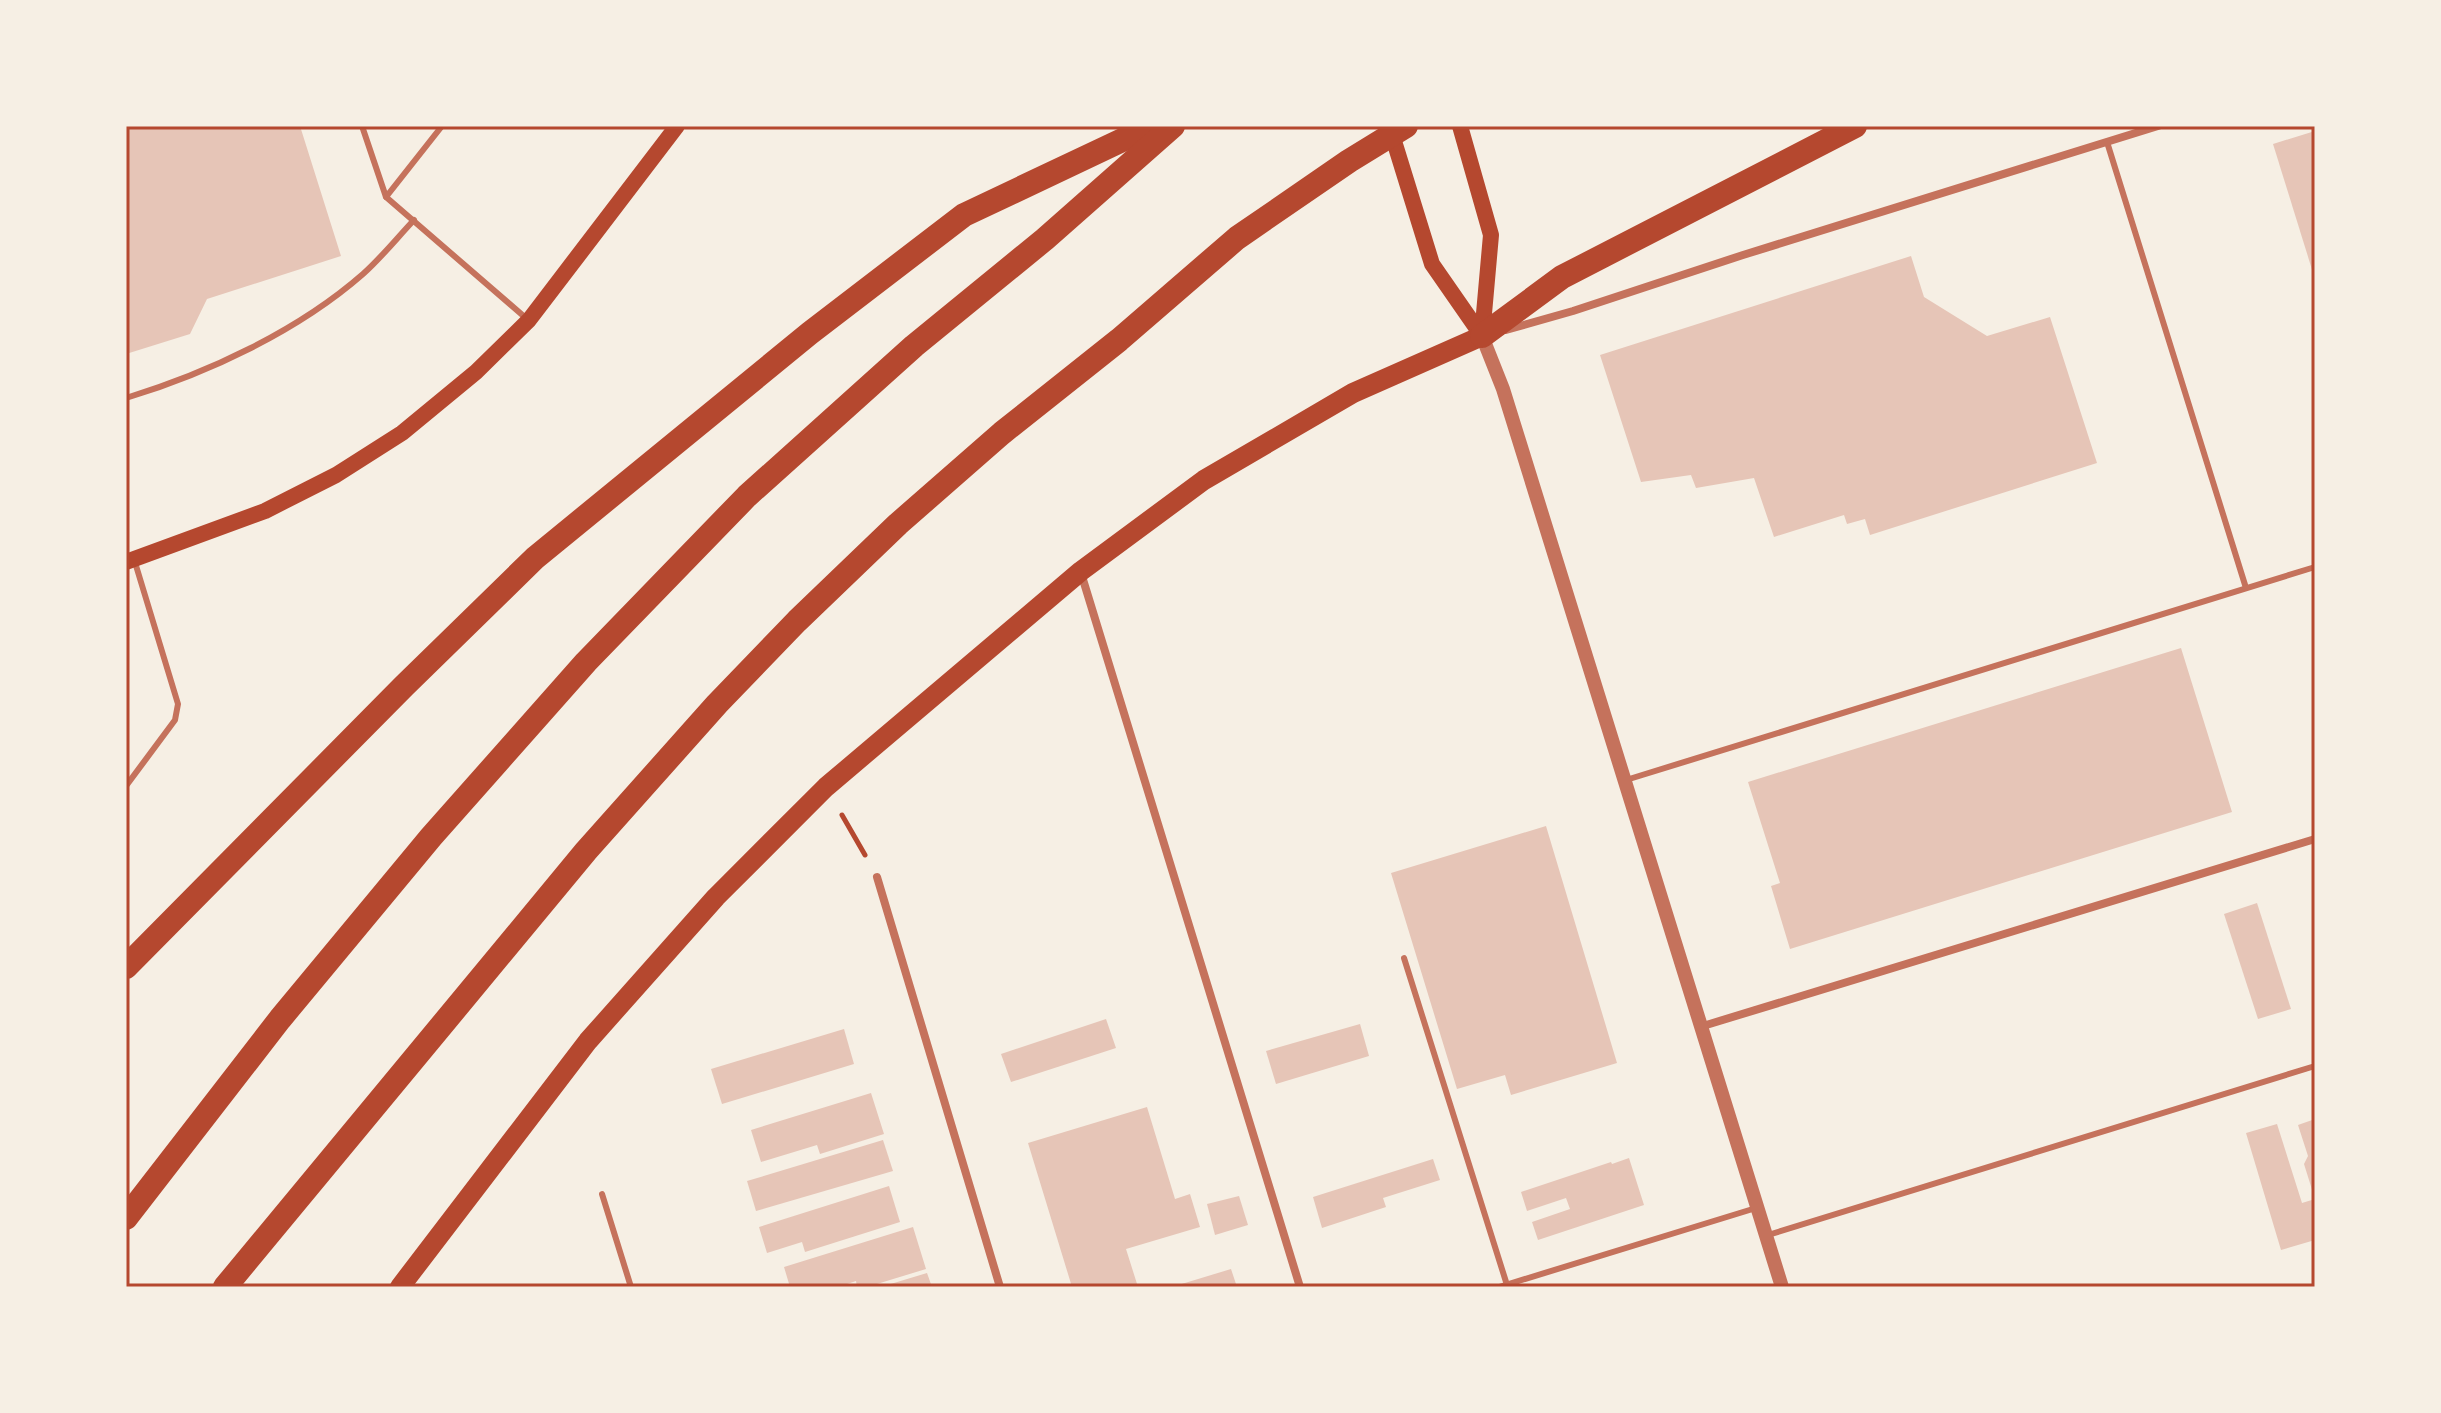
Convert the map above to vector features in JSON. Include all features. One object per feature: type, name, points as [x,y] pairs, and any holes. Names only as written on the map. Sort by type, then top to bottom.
[{"type":"highway","points":[[126,967],[404,686],[547,548],[810,333],[964,215],[1152,126]]},
{"type":"highway","points":[[126,1218],[290,1007],[431,837],[586,662],[747,496],[914,346],[1045,239],[1173,126]]},
{"type":"highway","points":[[225,1287],[586,851],[717,704],[797,621],[898,524],[1002,433],[1119,340],[1237,238],[1406,126]]},
{"type":"highway","points":[[1482,336],[1562,277],[1855,126]]},
{"type":"main road","points":[[130,561],[265,511],[336,475],[402,433],[476,372],[529,320],[677,126]]},
{"type":"main road","points":[[1390,126],[1432,264],[1482,336]]},
{"type":"main road","points":[[1460,126],[1491,235],[1482,336]]},
{"type":"main road","points":[[400,1287],[588,1041],[716,897],[826,787],[1081,571],[1204,480],[1353,393],[1482,336]]},
{"type":"street","points":[[1782,1287],[1503,389],[1482,336],[1573,311],[2158,126]]},
{"type":"street","points":[[1081,571],[1300,1287]]},
{"type":"street","points":[[1703,1026],[2315,839]]},
{"type":"street","points":[[877,877],[1000,1287]]},
{"type":"lane","points":[[362,126],[386,197],[529,320]]},
{"type":"lane","points":[[386,197],[442,126]]},
{"type":"lane","points":[[2107,142],[2246,588]]},
{"type":"lane","points":[[126,398],[176,383],[260,343],[326,302],[364,273],[414,220]]},
{"type":"lane","points":[[126,786],[175,720],[178,704],[130,561]]},
{"type":"lane","points":[[1626,780],[2315,567]]},
{"type":"lane","points":[[1404,958],[1503,1286],[1757,1208]]},
{"type":"lane","points":[[1766,1235],[2315,1066]]},
{"type":"lane","points":[[602,1194],[631,1287]]},
{"type":"path","points":[[826,787],[877,877]]},
{"type":"building","points":[[126,126],[300,126],[341,256],[207,299],[190,334],[126,354]]},
{"type":"building","points":[[2315,131],[2315,276],[2314,276],[2273,144]]},
{"type":"building","points":[[1911,256],[1924,297],[1987,336],[2050,317],[2097,463],[1870,535],[1865,519],[1847,524],[1844,515],[1774,537],[1754,478],[1696,488],[1691,475],[1641,482],[1600,355]]},
{"type":"building","points":[[2181,648],[2232,812],[1790,949],[1771,886],[1780,883],[1748,782]]},
{"type":"building","points":[[1546,826],[1617,1063],[1511,1095],[1505,1075],[1457,1089],[1391,873]]},
{"type":"building","points":[[2257,903],[2291,1009],[2258,1019],[2224,914]]},
{"type":"building","points":[[1106,1019],[1116,1048],[1011,1082],[1001,1054]]},
{"type":"building","points":[[1360,1024],[1369,1056],[1276,1084],[1266,1051]]},
{"type":"building","points":[[844,1029],[854,1064],[722,1104],[711,1069]]},
{"type":"building","points":[[871,1093],[884,1134],[820,1154],[817,1145],[761,1162],[751,1130]]},
{"type":"building","points":[[1147,1107],[1175,1199],[1190,1194],[1200,1227],[1126,1249],[1138,1287],[1072,1287],[1028,1143]]},
{"type":"building","points":[[2315,1119],[2314,1196],[2304,1164],[2308,1156],[2298,1125]]},
{"type":"building","points":[[2277,1124],[2302,1203],[2315,1199],[2315,1240],[2281,1250],[2246,1133]]},
{"type":"building","points":[[883,1140],[893,1171],[756,1211],[747,1181]]},
{"type":"building","points":[[1629,1158],[1644,1205],[1538,1240],[1532,1222],[1570,1209],[1566,1198],[1527,1211],[1521,1192]]},
{"type":"building","points":[[1433,1159],[1440,1180],[1383,1198],[1386,1207],[1322,1228],[1313,1197]]},
{"type":"building","points":[[889,1186],[900,1222],[805,1252],[802,1242],[767,1253],[759,1227]]},
{"type":"building","points":[[1239,1196],[1248,1225],[1215,1235],[1207,1204]]},
{"type":"building","points":[[913,1227],[926,1269],[867,1287],[857,1287],[856,1281],[838,1287],[822,1287],[820,1284],[790,1287],[784,1267]]},
{"type":"building","points":[[1231,1269],[1237,1287],[1175,1287],[1175,1286]]},
{"type":"building","points":[[927,1273],[932,1287],[884,1287],[884,1286]]}]
